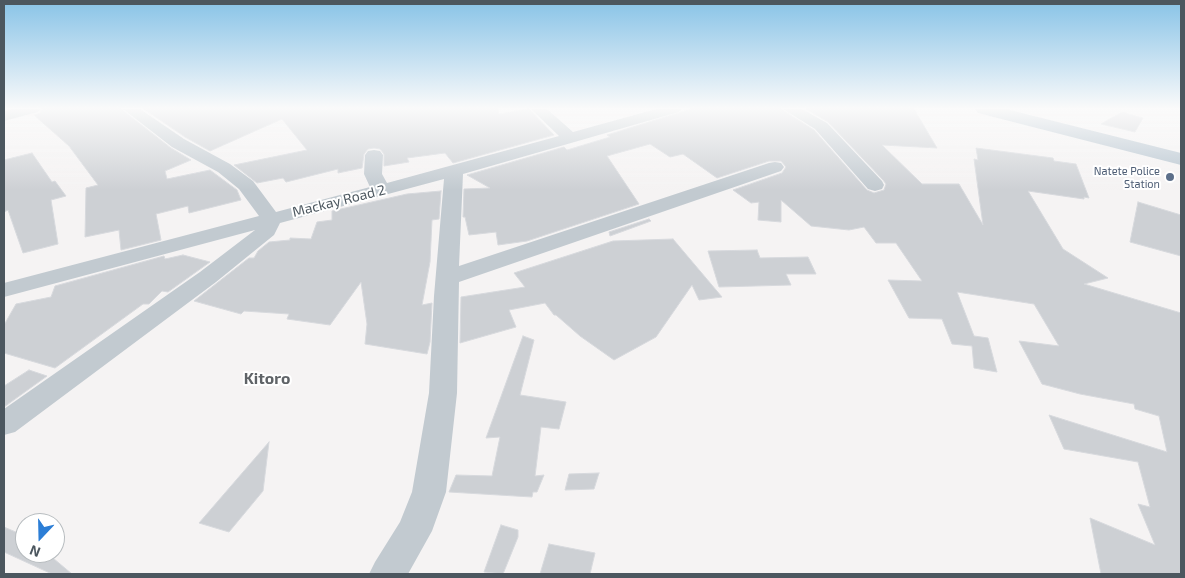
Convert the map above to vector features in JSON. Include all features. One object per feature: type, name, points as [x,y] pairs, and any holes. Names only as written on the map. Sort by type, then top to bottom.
[{"type":"main road","points":[[1090,136],[1181,159]]},
{"type":"street","points":[[4,424],[208,277],[267,231],[270,218],[254,193],[224,168],[168,136]]},
{"type":"street","name":"Mackay Road 2","points":[[4,290],[47,269],[270,218],[454,171],[577,136]]},
{"type":"street","points":[[829,136],[875,185]]},
{"type":"street","points":[[374,155],[373,174],[381,190]]},
{"type":"street","points":[[447,278],[775,167]]},
{"type":"street","points":[[388,574],[414,531],[429,492],[443,393],[447,278],[454,171]]},
{"type":"building","points":[[58,136],[156,136],[191,160],[165,171],[167,179],[210,170],[237,190],[241,200],[189,213],[188,206],[156,214],[161,240],[121,250],[119,230],[85,237],[86,188],[98,185],[69,146]]},
{"type":"building","points":[[183,136],[244,136],[210,151]]},
{"type":"building","points":[[296,136],[550,136],[453,163],[445,153],[407,158],[409,162],[384,166],[384,154],[380,149],[368,149],[364,154],[362,168],[338,173],[338,169],[286,182],[283,178],[257,183],[234,165],[307,150]]},
{"type":"building","points":[[608,136],[819,136],[867,190],[874,193],[884,190],[886,184],[841,136],[930,136],[937,148],[882,145],[922,184],[959,184],[983,225],[974,159],[978,160],[976,148],[1053,158],[1054,161],[1076,164],[1089,198],[1084,197],[1084,199],[1028,191],[1063,249],[1108,278],[1084,284],[1181,313],[1181,574],[1101,574],[1090,518],[1155,545],[1138,504],[1150,507],[1138,462],[1064,449],[1049,415],[1167,452],[1159,416],[1135,409],[1134,404],[1080,394],[1042,384],[1019,341],[1059,346],[1034,304],[957,292],[974,336],[988,338],[997,372],[974,368],[972,346],[952,344],[942,319],[909,318],[888,280],[922,281],[896,243],[876,243],[864,227],[849,230],[811,226],[781,200],[781,222],[758,220],[759,202],[751,203],[733,190],[782,173],[786,167],[781,161],[769,161],[717,178],[683,154],[670,157],[650,144],[607,156],[639,204],[527,241],[498,245],[496,232],[469,235],[465,217],[463,217],[464,189],[490,188],[467,175],[564,147],[567,150],[610,137]]},
{"type":"building","points":[[32,153],[52,182],[55,181],[66,196],[51,200],[58,244],[23,253],[8,210],[4,212],[4,160]]},
{"type":"building","points":[[441,191],[439,219],[432,220],[430,262],[422,305],[432,303],[430,342],[427,354],[365,344],[367,324],[361,282],[330,325],[287,319],[289,314],[244,311],[241,314],[194,301],[249,258],[254,258],[258,251],[269,242],[290,240],[290,238],[311,239],[317,222],[332,220],[332,211],[407,194]]},
{"type":"building","points":[[1138,202],[1181,215],[1181,256],[1130,242]]},
{"type":"building","points":[[649,219],[651,221],[610,236],[609,232]]},
{"type":"building","points":[[673,239],[722,297],[699,300],[692,285],[656,337],[614,360],[554,315],[545,303],[509,310],[516,327],[460,343],[461,297],[525,287],[514,273],[613,241]]},
{"type":"building","points":[[757,250],[760,258],[808,257],[816,274],[786,274],[791,285],[719,287],[708,251]]},
{"type":"building","points":[[183,255],[210,262],[168,292],[162,291],[149,304],[143,304],[55,368],[4,353],[4,325],[16,304],[51,297],[55,286],[164,256],[165,259]]},
{"type":"building","points":[[523,336],[534,340],[520,395],[566,402],[559,429],[541,427],[535,476],[544,475],[537,492],[533,492],[532,497],[449,492],[456,475],[492,476],[500,437],[486,438]]},
{"type":"building","points":[[29,370],[47,376],[4,407],[4,386]]},
{"type":"building","points":[[269,442],[263,491],[229,532],[199,523]]},
{"type":"building","points":[[599,473],[594,489],[565,490],[569,474]]},
{"type":"building","points":[[501,525],[518,530],[518,537],[503,574],[484,572]]},
{"type":"building","points":[[4,527],[15,532],[15,557],[4,552]]},
{"type":"building","points":[[549,544],[595,553],[590,574],[540,574]]},
{"type":"building","points":[[28,563],[59,563],[72,574],[52,574]]},
{"type":"place","name":"Natete Police Station","points":[[1170,177]]},
{"type":"district","name":"Kitoro","points":[[267,379]]}]
